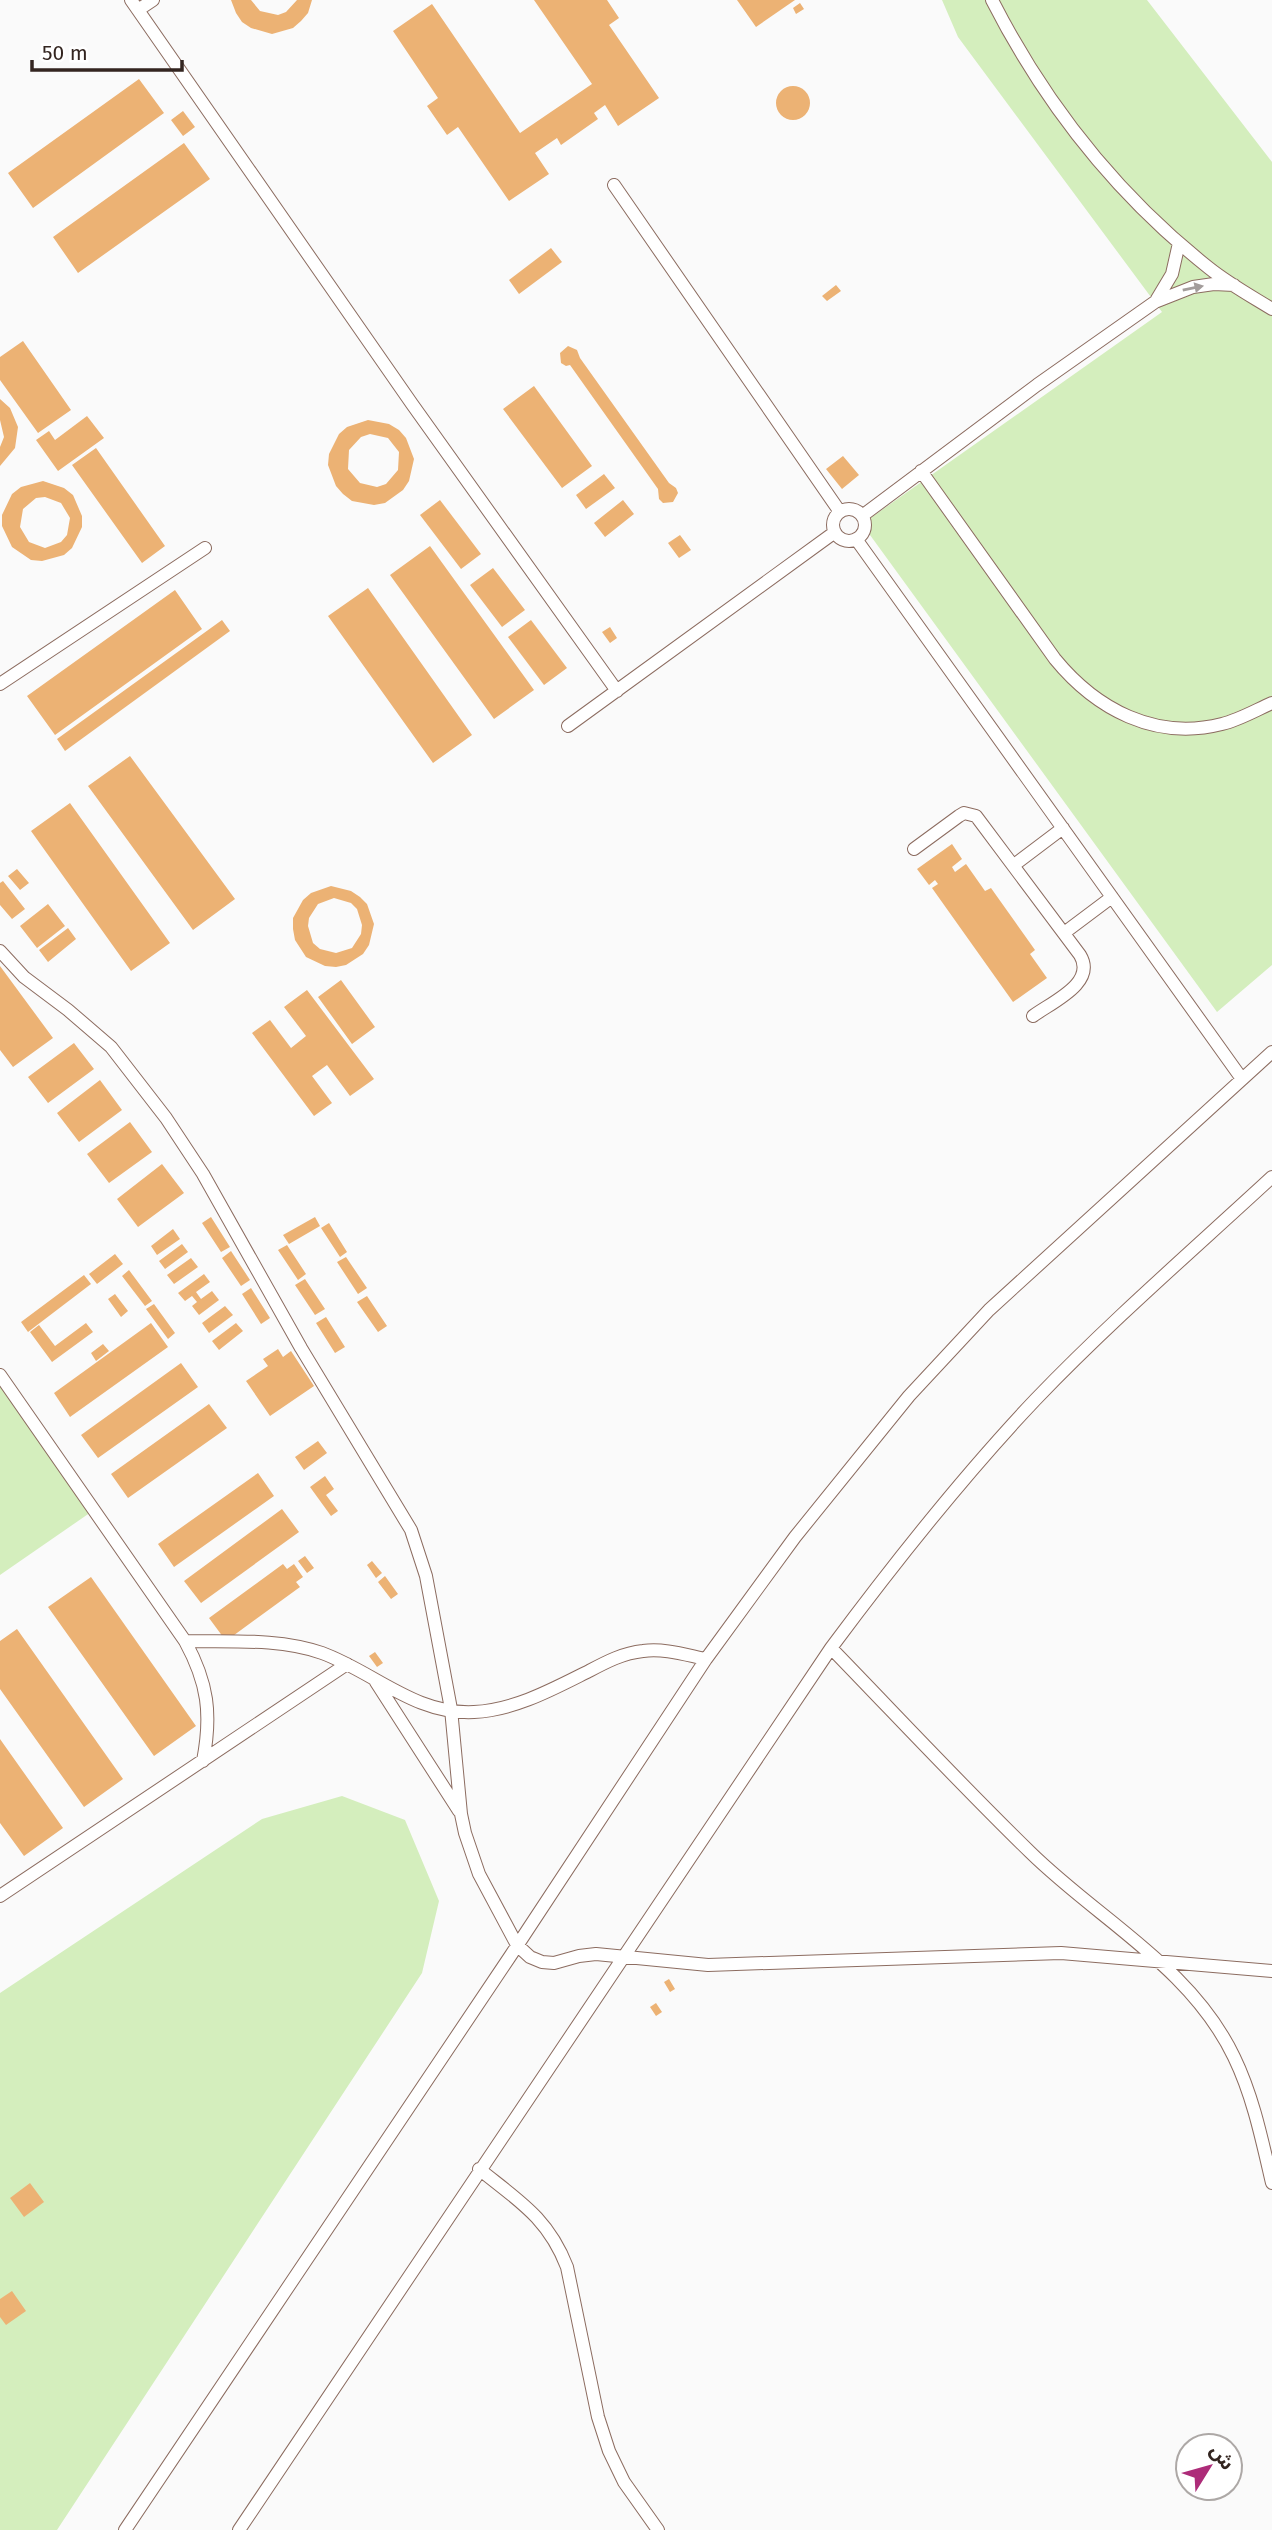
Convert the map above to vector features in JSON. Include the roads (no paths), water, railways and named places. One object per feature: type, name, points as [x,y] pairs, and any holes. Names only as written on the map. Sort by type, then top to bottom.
[{"type":"lane","points":[[153,0],[135,5],[412,404],[617,691]]},
{"type":"lane","points":[[992,0],[1044,90],[1080,141],[1121,187],[1179,243],[1234,285],[1272,309]]},
{"type":"lane","points":[[614,185],[841,512]]},
{"type":"lane","points":[[1155,302],[1172,274],[1179,243]]},
{"type":"lane","points":[[862,516],[1037,385],[1155,302],[1193,287],[1234,285]]},
{"type":"lane","points":[[921,471],[1055,659],[1072,680],[1092,698],[1141,722],[1195,728],[1222,724],[1272,703]]},
{"type":"lane","points":[[848,509],[862,516],[864,529],[856,539],[848,541],[835,532],[833,525],[841,512],[848,509]]},
{"type":"lane","points":[[568,726],[835,532]]},
{"type":"lane","points":[[856,539],[1242,1079]]},
{"type":"lane","points":[[0,684],[205,548]]},
{"type":"lane","points":[[914,849],[959,816],[970,813],[980,820],[1084,961],[1084,974],[1076,985],[1033,1016]]},
{"type":"lane","points":[[1014,865],[1063,828]]},
{"type":"lane","points":[[1064,933],[1112,897]]},
{"type":"lane","points":[[0,951],[24,978],[68,1010],[111,1047],[166,1118],[203,1174],[301,1348],[411,1530],[426,1577],[451,1709],[465,1833],[479,1874],[517,1945],[530,1957],[554,1963],[596,1954],[708,1965],[1037,1953],[1159,1960],[1272,1971]]},
{"type":"lane","points":[[125,2530],[706,1660],[832,1489],[949,1353],[1032,1269],[1272,1052]]},
{"type":"lane","points":[[239,2530],[831,1648],[895,1562],[964,1478],[1037,1398],[1272,1177]]},
{"type":"lane","points":[[0,1375],[197,1663],[205,1687],[208,1712],[208,1736],[203,1761]]},
{"type":"lane","points":[[185,1642],[268,1642],[296,1646],[347,1664],[375,1682],[425,1704],[473,1712],[521,1702],[609,1660],[634,1652],[659,1650],[706,1660]]},
{"type":"lane","points":[[831,1648],[1032,1854],[1073,1891],[1159,1960],[1188,1988],[1213,2020],[1233,2055],[1249,2093],[1272,2183]]},
{"type":"lane","points":[[0,1896],[347,1664]]},
{"type":"lane","points":[[375,1682],[461,1814]]},
{"type":"lane","points":[[480,2169],[535,2214],[559,2248],[567,2267],[598,2417],[609,2451],[624,2482],[657,2530]]}]
